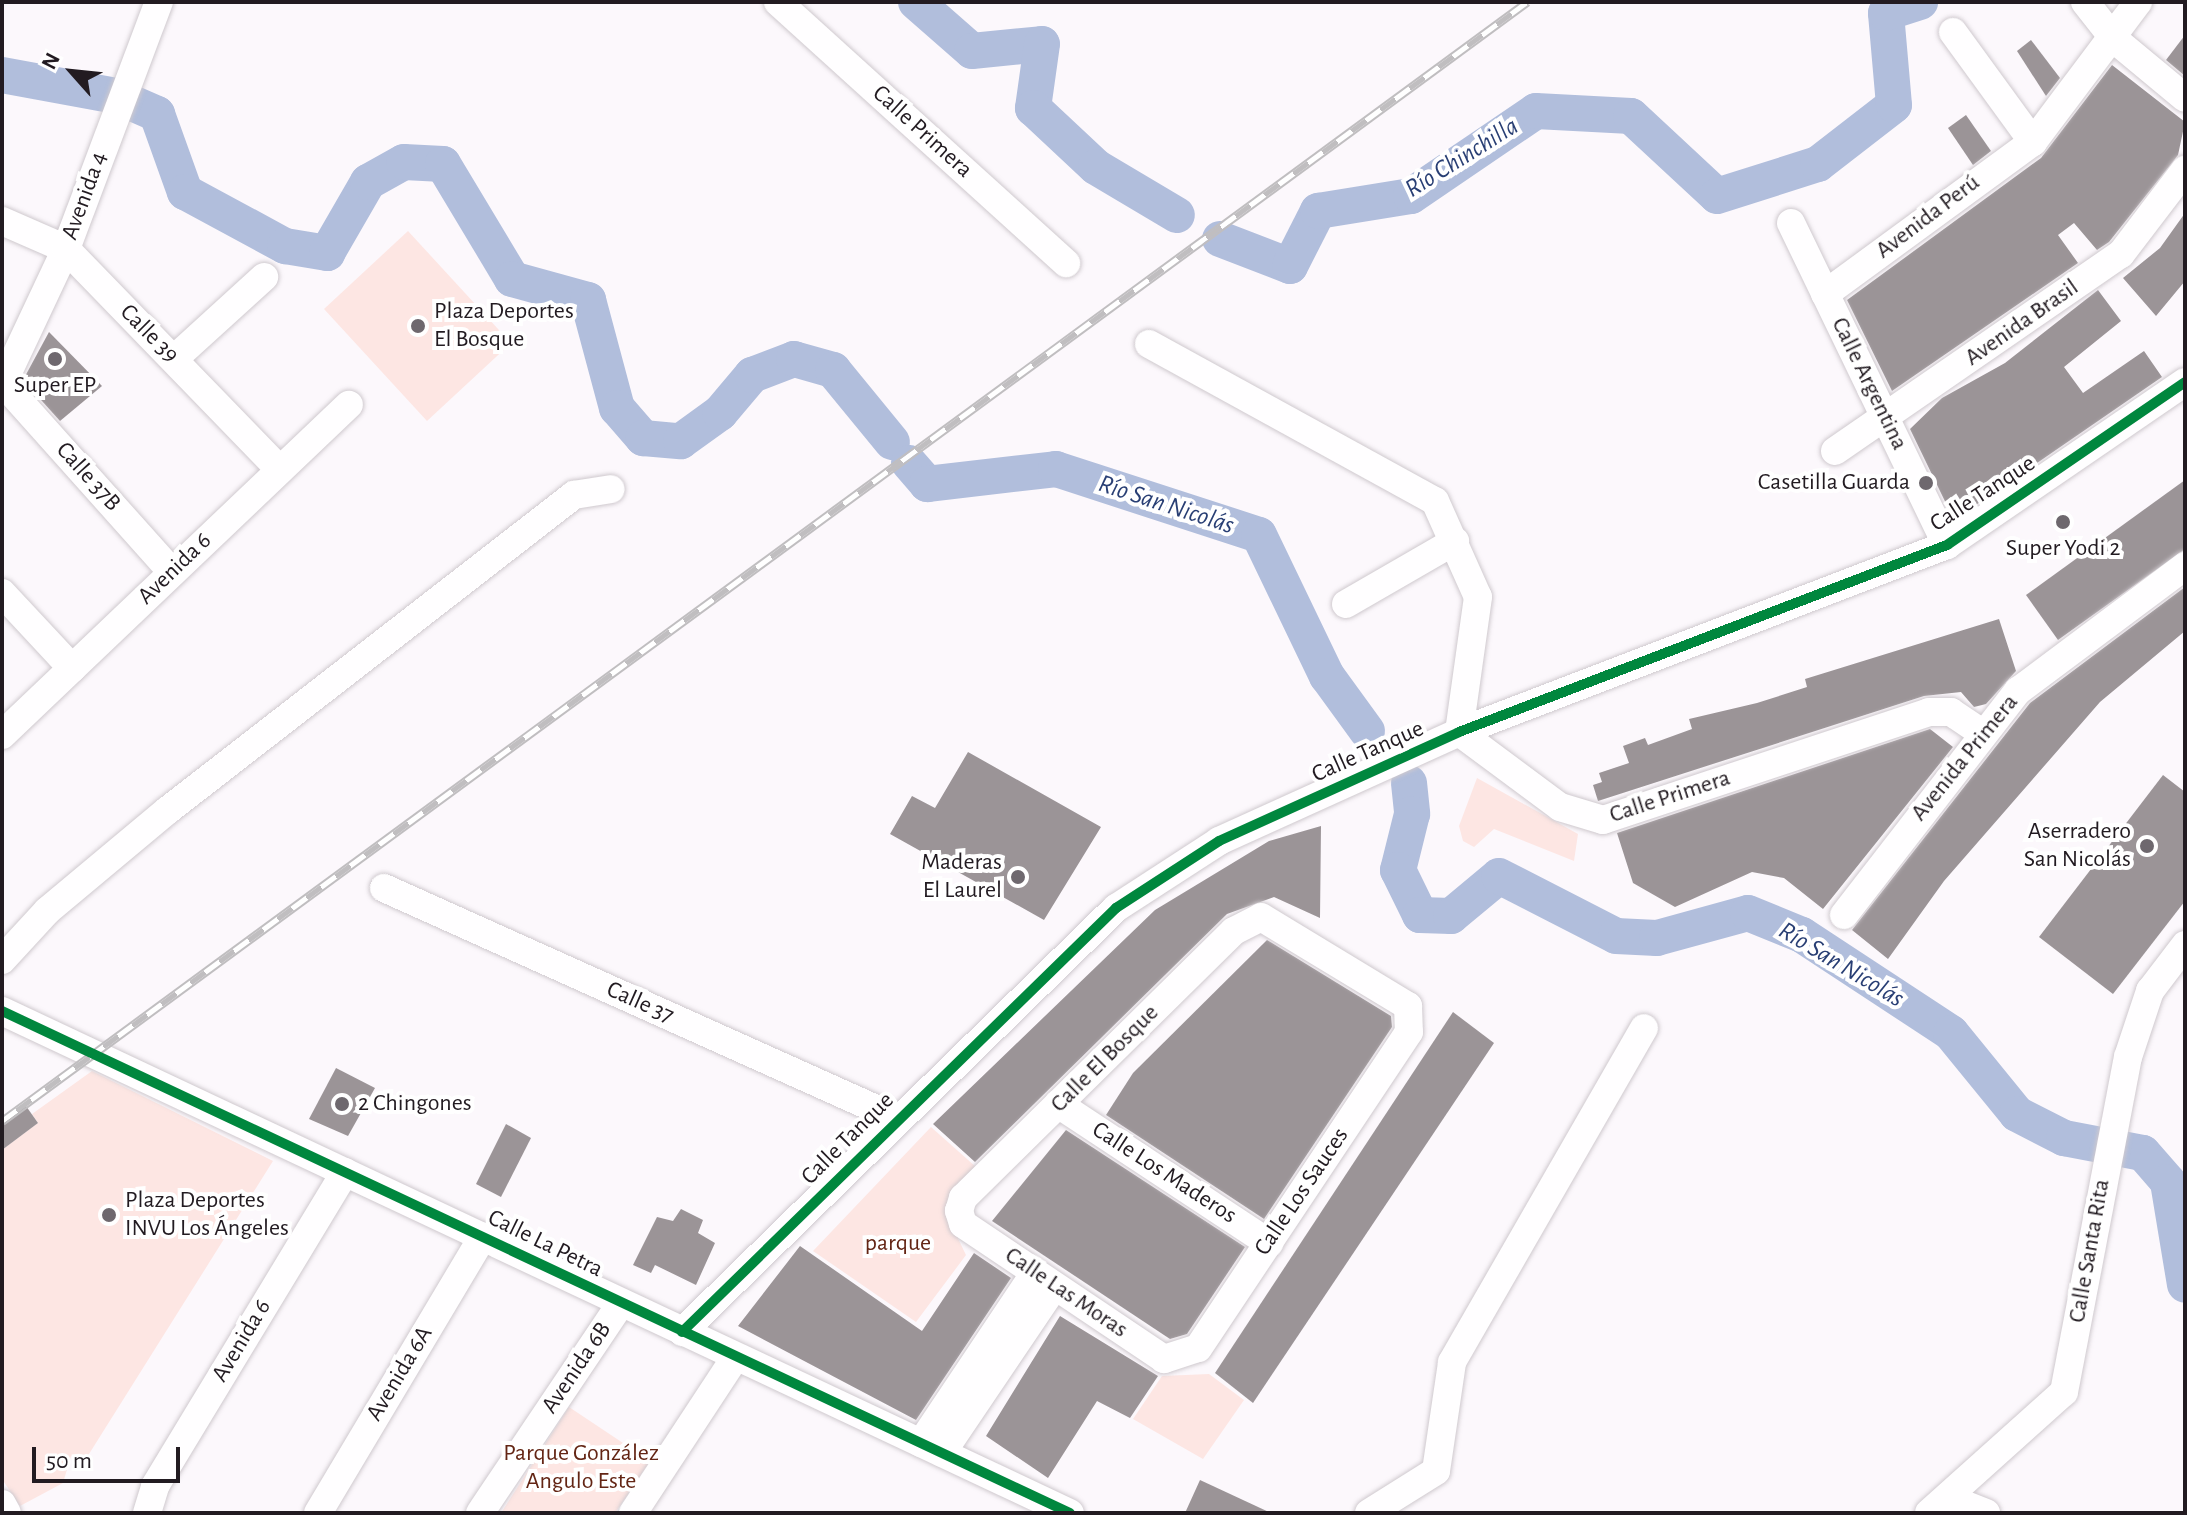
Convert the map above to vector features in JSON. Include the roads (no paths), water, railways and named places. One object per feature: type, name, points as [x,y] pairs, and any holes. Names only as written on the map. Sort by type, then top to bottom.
[{"type":"street","name":"Avenida 4","points":[[3,384],[66,249],[159,2]]},
{"type":"street","name":"Calle Primera","points":[[778,2],[1066,263]]},
{"type":"street","points":[[2085,2],[2114,39],[2185,98]]},
{"type":"street","name":"Avenida Perú","points":[[1825,294],[2033,142],[2114,39],[2138,2]]},
{"type":"street","points":[[1953,32],[2033,142]]},
{"type":"street","name":"Avenida Brasil","points":[[1835,451],[2121,254],[2185,170]]},
{"type":"street","name":"Calle 39","points":[[2,221],[66,249],[279,469]]},
{"type":"street","name":"Calle Argentina","points":[[1791,223],[1947,545]]},
{"type":"street","points":[[174,359],[264,277]]},
{"type":"street","points":[[1149,344],[1435,501],[1478,597],[1459,732]]},
{"type":"street","name":"Calle Tanque","points":[[682,1332],[896,1118],[1116,908],[1219,841],[1459,732],[1947,545],[2185,382]]},
{"type":"street","name":"Calle 37B","points":[[3,384],[172,572]]},
{"type":"street","name":"Avenida 6","points":[[2,735],[349,405]]},
{"type":"street","points":[[2,960],[47,911],[168,810],[574,495],[611,489]]},
{"type":"street","points":[[1346,604],[1455,541]]},
{"type":"street","name":"Avenida Primera","points":[[1844,915],[1981,732],[2043,669],[2185,566]]},
{"type":"street","points":[[2,593],[72,668]]},
{"type":"street","name":"Calle Primera","points":[[1459,732],[1560,807],[1603,820],[1929,712],[1951,712],[1981,732]]},
{"type":"street","name":"Calle 37","points":[[384,888],[896,1118]]},
{"type":"street","name":"Calle Los Sauces","points":[[1183,1358],[1198,1348],[1269,1243],[1411,1018],[1408,1006],[1261,917]]},
{"type":"street","name":"Calle El Bosque","points":[[959,1211],[963,1198],[1240,924],[1261,917]]},
{"type":"street","name":"Calle Santa Rita","points":[[1939,1505],[2064,1392],[2111,1133],[2150,991],[2185,945]]},
{"type":"street","name":"Calle La Petra","points":[[2,1011],[1070,1513]]},
{"type":"street","points":[[1369,1513],[1436,1471],[1452,1362],[1644,1028]]},
{"type":"street","name":"Calle Los Maderos","points":[[1058,1104],[1269,1243]]},
{"type":"street","name":"Avenida 6","points":[[147,1513],[155,1486],[345,1172]]},
{"type":"street","name":"Calle Las Moras","points":[[959,1211],[963,1224],[1164,1359],[1183,1358]]},
{"type":"street","name":"Avenida 6A","points":[[318,1513],[483,1236]]},
{"type":"street","points":[[932,1448],[1045,1280]]},
{"type":"street","name":"Avenida 6B","points":[[480,1513],[621,1303]]},
{"type":"street","points":[[633,1513],[735,1358]]},
{"type":"street","points":[[2,1504],[7,1513]]},
{"type":"street","points":[[1939,1505],[1986,1513]]},
{"type":"waterway","name":"Río Chinchilla","points":[[916,2],[972,51],[1042,44],[1033,108],[1096,167],[1177,215]]},
{"type":"waterway","name":"Río Chinchilla","points":[[1220,239],[1290,266],[1318,211],[1411,196],[1536,111],[1631,116],[1717,196],[1818,164],[1894,105],[1886,13],[1920,2]]},
{"type":"waterway","name":"Río San Nicolás","points":[[2,75],[116,96],[157,114],[185,192],[285,246],[327,253],[368,182],[404,162],[443,164],[512,279],[588,300],[617,408],[643,438],[681,441],[720,413],[752,375],[794,359],[833,370],[892,442]]},
{"type":"waterway","name":"Río San Nicolás","points":[[909,463],[927,484],[1056,469],[1259,535],[1327,676],[1367,731]]},
{"type":"waterway","name":"Río San Nicolás","points":[[1409,783],[1412,814],[1398,870],[1420,915],[1451,916],[1499,876],[1616,936],[1657,938],[1748,913],[1802,935],[1951,1033],[2017,1114],[2064,1138],[2143,1153],[2168,1182],[2185,1285]]},
{"type":"railway","points":[[2,1121],[1527,2]]},
{"type":"place","name":"Plaza Deportes El Bosque","points":[[418,326]]},
{"type":"place","name":"Super EP","points":[[55,359]]},
{"type":"place","name":"Casetilla Guarda","points":[[1926,483]]},
{"type":"place","name":"Super Yodi 2","points":[[2063,522]]},
{"type":"place","name":"Aserradero San Nicolás","points":[[2147,846]]},
{"type":"place","name":"Maderas El Laurel","points":[[1018,877]]},
{"type":"place","name":"2 Chingones","points":[[342,1104]]},
{"type":"place","name":"Plaza Deportes INVU Los Ángeles","points":[[109,1215]]},
{"type":"park label","name":"parque","points":[[898,1244]]},
{"type":"park label","name":"Parque González Angulo Este","points":[[581,1468]]}]
